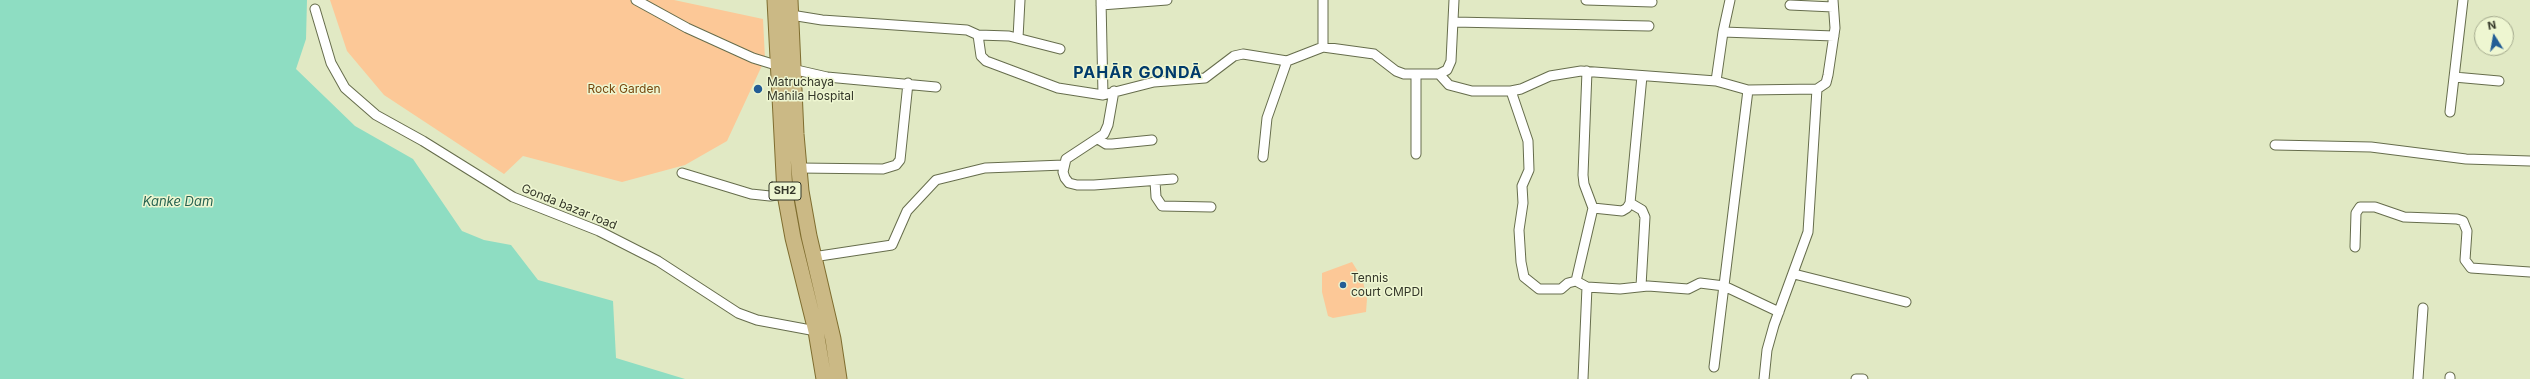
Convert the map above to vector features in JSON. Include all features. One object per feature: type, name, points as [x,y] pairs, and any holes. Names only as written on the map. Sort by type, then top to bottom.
[{"type":"main road","name":"SH2","points":[[774,0],[786,68],[799,168],[813,257],[829,325],[839,379]]},
{"type":"main road","name":"SH2","points":[[790,0],[791,15],[786,68],[785,194],[793,238],[816,331],[824,379]]},
{"type":"street","points":[[636,0],[687,28],[753,58],[786,68],[827,77],[908,83],[936,87]]},
{"type":"street","points":[[1018,38],[1020,0]]},
{"type":"street","points":[[1103,95],[1101,2],[1167,0]]},
{"type":"street","points":[[1323,0],[1323,47]]},
{"type":"street","points":[[978,35],[981,56],[986,61],[1058,88],[1103,95],[1154,82],[1205,78],[1234,56],[1243,54],[1287,61],[1323,47],[1374,54],[1396,71],[1416,74],[1439,74],[1447,70],[1451,61],[1454,0]]},
{"type":"street","points":[[1586,0],[1652,2]]},
{"type":"street","points":[[1716,81],[1723,32],[1730,0]]},
{"type":"street","points":[[2450,112],[2463,0]]},
{"type":"street","points":[[1439,74],[1449,85],[1458,89],[1511,91],[1521,89],[1550,76],[1588,71],[1716,81],[1748,90],[1817,90],[1826,83],[1834,36],[1833,3],[1790,5]]},
{"type":"street","name":"Gonda bazar road","points":[[315,9],[331,63],[345,88],[376,115],[423,141],[513,197],[538,209],[599,231],[658,261],[738,313],[757,320],[816,331]]},
{"type":"street","points":[[791,15],[822,20],[968,30],[978,35],[996,34],[1060,49]]},
{"type":"street","points":[[1453,22],[1649,26]]},
{"type":"street","points":[[1723,32],[1834,36]]},
{"type":"street","points":[[1263,157],[1267,118],[1287,61]]},
{"type":"street","points":[[1576,281],[1593,208],[1584,184],[1583,175],[1588,71]]},
{"type":"street","points":[[1416,74],[1416,154]]},
{"type":"street","points":[[1593,208],[1622,211],[1627,208],[1630,203],[1642,76]]},
{"type":"street","points":[[2454,77],[2499,81]]},
{"type":"street","points":[[799,168],[883,169],[896,165],[900,160],[908,83]]},
{"type":"street","points":[[1714,367],[1748,90]]},
{"type":"street","points":[[1764,379],[1767,350],[1808,232],[1817,90]]},
{"type":"street","points":[[1114,91],[1108,125],[1098,139],[1072,153],[1064,164],[1066,178],[1070,183],[1077,185],[1113,185],[1173,179]]},
{"type":"street","points":[[1511,91],[1528,141],[1529,170],[1522,186],[1523,203],[1519,230],[1521,262],[1524,277],[1539,289],[1549,290],[1561,289],[1568,283],[1576,281],[1587,287],[1620,289],[1641,286],[1688,289],[1700,283],[1724,286],[1779,312]]},
{"type":"street","points":[[1098,139],[1106,144],[1152,140]]},
{"type":"street","points":[[2275,145],[2348,146],[2466,159],[2530,161]]},
{"type":"street","points":[[813,257],[892,245],[908,211],[936,180],[985,168],[1064,164]]},
{"type":"street","points":[[682,173],[751,194],[770,196],[785,194]]},
{"type":"street","points":[[1155,181],[1156,197],[1162,206],[1211,207]]},
{"type":"street","points":[[1630,203],[1638,206],[1645,217],[1641,286]]},
{"type":"street","points":[[2355,247],[2356,213],[2360,207],[2375,207],[2404,216],[2457,219],[2463,221],[2467,231],[2465,260],[2471,268],[2530,272]]},
{"type":"street","points":[[1794,274],[1906,302]]},
{"type":"street","points":[[1583,379],[1587,287]]},
{"type":"street","points":[[2418,379],[2423,308]]},
{"type":"street","points":[[816,331],[829,325]]},
{"type":"street","points":[[1856,379],[1863,379]]},
{"type":"green space","name":"Rock Garden","points":[[330,0],[674,0],[763,19],[765,59],[727,141],[685,165],[622,182],[523,156],[504,174],[384,95],[347,51]]},
{"type":"green space","name":"Tennis court CMPDI","points":[[1352,262],[1362,278],[1367,299],[1366,312],[1333,318],[1328,316],[1322,292],[1322,273]]},
{"type":"water","name":"Kanke Dam","points":[[0,0],[307,0],[306,39],[296,69],[355,126],[413,159],[462,231],[484,240],[511,245],[538,280],[613,301],[616,358],[685,379],[0,379]]},
{"type":"place","name":"Matruchaya Mahila Hospital","points":[[758,89]]},
{"type":"place","name":"Tennis court CMPDI","points":[[1343,285]]},
{"type":"district","name":"PAHĀR GONDĀ","points":[[1138,73]]}]
